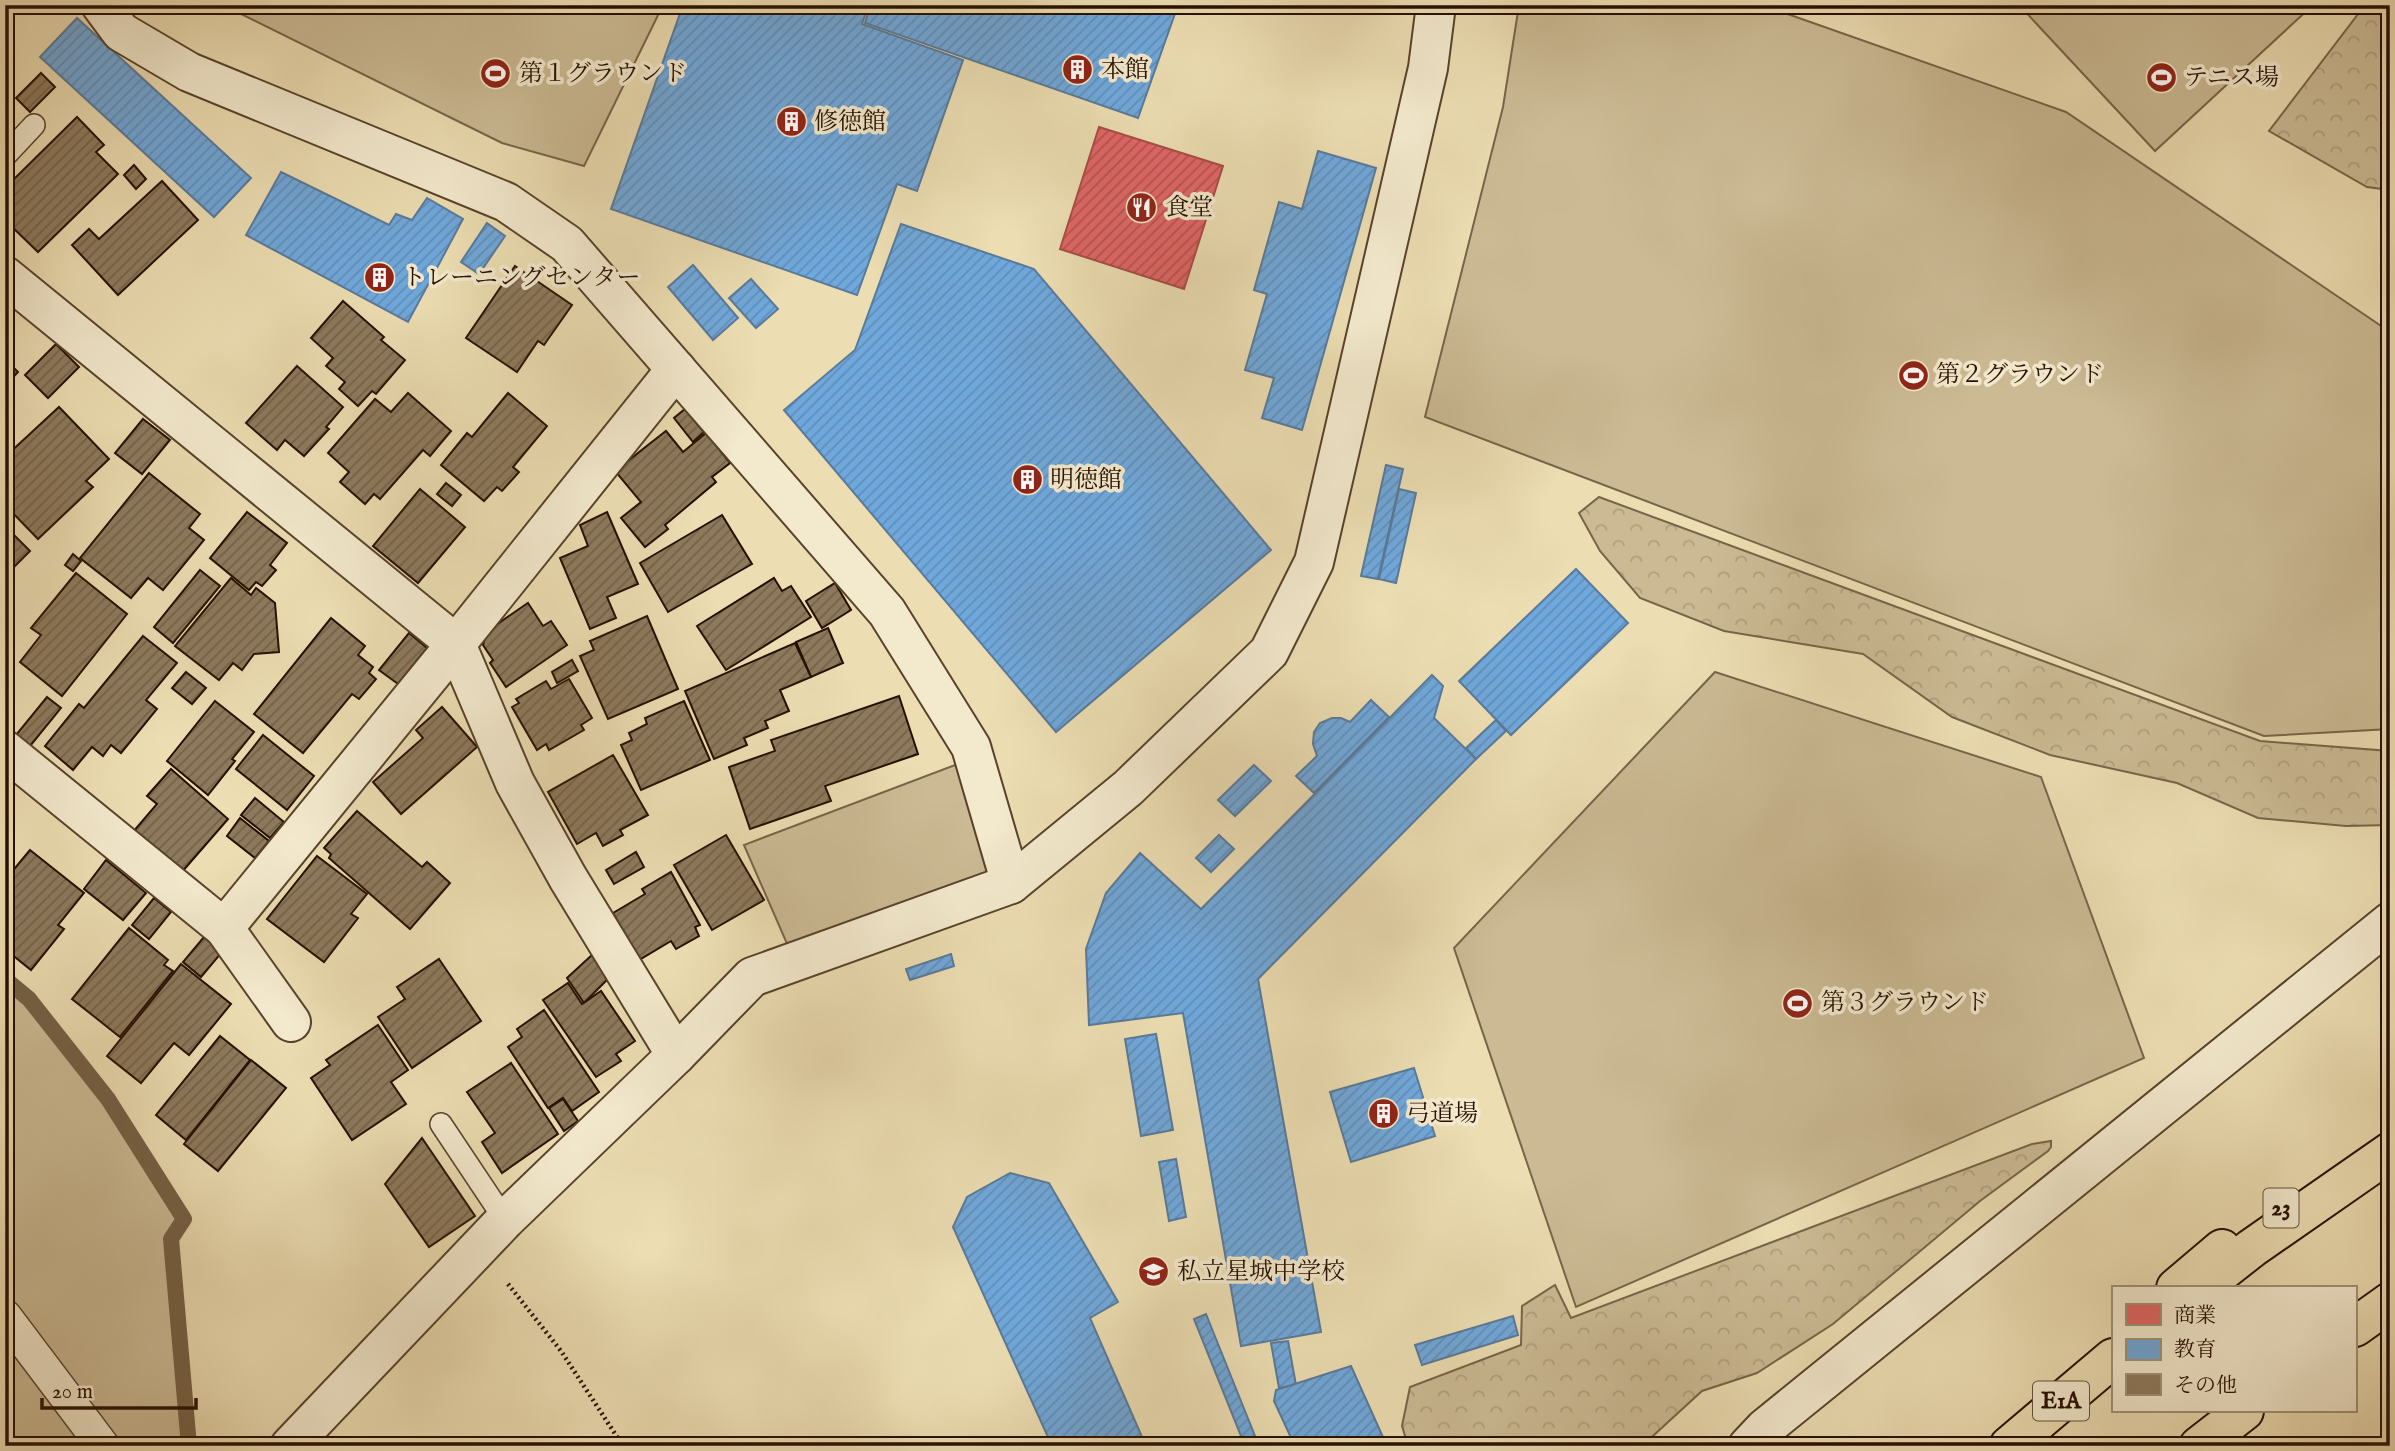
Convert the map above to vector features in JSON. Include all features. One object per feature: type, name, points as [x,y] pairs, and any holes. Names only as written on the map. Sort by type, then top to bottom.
[{"type":"highway","name":"23","points":[[2178,1286],[2228,1244],[2390,1133]]},
{"type":"highway","points":[[2204,1286],[2252,1248],[2390,1152]]},
{"type":"highway","points":[[2356,1326],[2390,1302]]},
{"type":"highway","points":[[2356,1344],[2390,1320]]},
{"type":"highway","points":[[1989,1446],[2112,1342]]},
{"type":"highway","name":"E1A","points":[[2009,1446],[2112,1358]]},
{"type":"highway","points":[[2199,1446],[2243,1412]]},
{"type":"highway","points":[[2219,1446],[2263,1412]]},
{"type":"street","points":[[102,5],[121,32],[189,72],[506,202],[567,244],[887,612],[971,747],[1011,884]]},
{"type":"street","points":[[290,1446],[505,1220],[677,1055],[752,977],[1011,884],[1128,789],[1269,652],[1314,562],[1429,68],[1436,5]]},
{"type":"street","points":[[5,276],[456,644],[515,783],[568,878],[677,1055]]},
{"type":"street","points":[[223,928],[456,644],[676,369]]},
{"type":"street","points":[[5,750],[223,928],[291,1022]]},
{"type":"street","points":[[1748,1446],[1765,1428],[2390,922]]},
{"type":"street","points":[[5,1316],[103,1446]]},
{"type":"lane","points":[[5,156],[34,125]]},
{"type":"lane","points":[[441,1124],[505,1220]]},
{"type":"path","points":[[480,1248],[561,1351],[623,1446]]},
{"type":"green space","name":"第１グラウンド","points":[[223,5],[663,5],[584,166],[502,143]]},
{"type":"green space","name":"第２グラウンド","points":[[1519,5],[1762,5],[2066,112],[2390,332],[2390,729],[2264,736],[1425,417],[1503,107]]},
{"type":"green space","name":"テニス場","points":[[2019,5],[2313,5],[2155,151]]},
{"type":"green space","points":[[2365,5],[2390,5],[2390,190],[2367,187],[2269,131]]},
{"type":"green space","points":[[1599,497],[2260,741],[2390,751],[2390,825],[2346,826],[2258,818],[2177,783],[2050,755],[1952,717],[1863,654],[1724,631],[1640,598],[1600,551],[1579,513]]},
{"type":"green space","name":"第３グラウンド","points":[[1715,672],[2041,777],[2144,1058],[1576,1307],[1454,948]]},
{"type":"green space","points":[[963,762],[995,866],[988,879],[788,946],[744,845]]},
{"type":"green space","points":[[5,983],[26,1000],[103,1100],[179,1220],[166,1240],[183,1446],[5,1446]]},
{"type":"green space","points":[[2051,1141],[2048,1151],[1980,1201],[1833,1324],[1757,1373],[1702,1391],[1642,1446],[1408,1446],[1402,1426],[1410,1387],[1521,1345],[1522,1306],[1555,1285],[1571,1318],[2032,1144]]},
{"type":"building: 商業","name":"食堂","points":[[1099,127],[1223,166],[1184,289],[1060,249]]},
{"type":"building: 教育","name":"修徳館","points":[[683,5],[869,5],[862,24],[963,60],[917,191],[897,184],[857,295],[611,209]]},
{"type":"building: 教育","name":"本館","points":[[871,5],[1178,5],[1138,118],[865,23]]},
{"type":"building: 教育","points":[[77,18],[251,178],[214,217],[40,57]]},
{"type":"building: 教育","points":[[1318,151],[1376,168],[1302,430],[1262,418],[1274,378],[1245,370],[1267,294],[1254,290],[1279,202],[1302,209]]},
{"type":"building: 教育","name":"トレーニングセンター","points":[[281,172],[389,225],[396,214],[412,220],[427,198],[463,219],[408,322],[246,235]]},
{"type":"building: 教育","points":[[487,223],[505,236],[479,274],[461,262]]},
{"type":"building: 教育","name":"明徳館","points":[[901,224],[1034,269],[1271,550],[1056,732],[784,410],[855,350]]},
{"type":"building: 教育","points":[[693,265],[738,318],[713,340],[668,287]]},
{"type":"building: 教育","points":[[751,279],[778,309],[756,328],[729,298]]},
{"type":"building: 教育","points":[[1386,465],[1403,469],[1378,579],[1361,576]]},
{"type":"building: 教育","points":[[1399,489],[1416,493],[1396,583],[1379,579]]},
{"type":"building: 教育","points":[[1576,569],[1628,623],[1511,735],[1459,681]]},
{"type":"building: 教育","points":[[1432,675],[1443,686],[1434,718],[1476,759],[1258,979],[1321,1332],[1241,1346],[1183,1013],[1089,1025],[1086,949],[1106,893],[1140,853],[1201,909]]},
{"type":"building: 教育","points":[[1371,700],[1389,717],[1314,793],[1296,776],[1317,756],[1313,744],[1314,732],[1320,723],[1332,718],[1350,722]]},
{"type":"building: 教育","points":[[1496,720],[1506,731],[1476,759],[1466,748]]},
{"type":"building: 教育","points":[[1254,765],[1271,781],[1235,816],[1218,800]]},
{"type":"building: 教育","points":[[1219,835],[1234,849],[1211,872],[1196,858]]},
{"type":"building: 教育","points":[[951,954],[954,966],[910,980],[906,969]]},
{"type":"building: 教育","points":[[1156,1034],[1173,1130],[1141,1136],[1125,1039]]},
{"type":"building: 教育","name":"弓道場","points":[[1414,1068],[1435,1136],[1351,1162],[1330,1092]]},
{"type":"building: 教育","points":[[1176,1159],[1186,1217],[1169,1221],[1159,1162]]},
{"type":"building: 教育","name":"私立星城中学校","points":[[1010,1173],[1049,1183],[1118,1302],[1090,1318],[1146,1446],[1052,1446],[953,1227],[967,1197]]},
{"type":"building: 教育","points":[[1206,1314],[1259,1446],[1245,1446],[1194,1319]]},
{"type":"building: 教育","points":[[1513,1316],[1518,1335],[1422,1365],[1415,1345]]},
{"type":"building: 教育","points":[[1288,1341],[1296,1385],[1279,1388],[1271,1343]]},
{"type":"building: 教育","points":[[1351,1366],[1387,1446],[1292,1446],[1293,1442],[1274,1401],[1276,1390]]},
{"type":"building: その他","points":[[41,73],[55,87],[30,112],[16,98]]},
{"type":"building: その他","points":[[77,117],[104,145],[96,152],[118,174],[38,252],[5,220],[5,188]]},
{"type":"building: その他","points":[[134,165],[146,179],[136,189],[124,175]]},
{"type":"building: その他","points":[[162,181],[198,220],[118,295],[72,245],[89,229],[99,239]]},
{"type":"building: その他","points":[[515,266],[572,305],[544,345],[538,341],[517,372],[466,338]]},
{"type":"building: その他","points":[[343,301],[384,337],[381,340],[405,360],[376,394],[372,391],[358,406],[339,389],[345,382],[326,366],[333,358],[311,338]]},
{"type":"building: その他","points":[[56,344],[79,367],[48,398],[25,375]]},
{"type":"building: その他","points":[[5,359],[18,372],[5,386]]},
{"type":"building: その他","points":[[297,366],[343,407],[326,427],[329,429],[304,456],[285,440],[277,450],[246,423]]},
{"type":"building: その他","points":[[408,393],[451,431],[430,456],[423,450],[380,499],[374,494],[365,504],[340,482],[349,472],[328,453],[375,399],[391,412]]},
{"type":"building: その他","points":[[508,393],[547,426],[513,467],[519,472],[502,491],[497,487],[484,501],[441,465],[467,433],[472,437]]},
{"type":"building: その他","points":[[59,407],[109,459],[86,481],[93,487],[38,539],[5,505],[5,457]]},
{"type":"building: その他","points":[[685,409],[704,432],[693,442],[674,418]]},
{"type":"building: その他","points":[[143,419],[170,440],[142,474],[115,453]]},
{"type":"building: その他","points":[[666,431],[683,452],[706,433],[730,463],[712,477],[716,482],[665,525],[668,529],[645,547],[621,518],[641,502],[615,471]]},
{"type":"building: その他","points":[[149,473],[200,514],[189,528],[204,540],[163,590],[148,578],[131,598],[80,558]]},
{"type":"building: その他","points":[[446,483],[461,495],[452,506],[437,494]]},
{"type":"building: その他","points":[[420,489],[465,527],[418,583],[373,546]]},
{"type":"building: その他","points":[[247,512],[287,543],[270,565],[276,570],[262,586],[256,582],[249,590],[210,558]]},
{"type":"building: その他","points":[[607,512],[638,584],[607,597],[616,618],[590,629],[560,558],[588,546],[580,525]]},
{"type":"building: その他","points":[[722,515],[752,564],[668,612],[640,563]]},
{"type":"building: その他","points":[[5,526],[30,551],[5,576]]},
{"type":"building: その他","points":[[73,554],[81,561],[73,571],[65,565]]},
{"type":"building: その他","points":[[200,570],[220,586],[173,643],[154,627]]},
{"type":"building: その他","points":[[76,573],[127,614],[62,696],[20,662],[41,635],[31,628]]},
{"type":"building: その他","points":[[231,578],[251,595],[256,588],[275,603],[279,652],[254,654],[242,670],[233,663],[219,680],[175,646]]},
{"type":"building: その他","points":[[774,578],[782,591],[791,586],[811,617],[726,670],[697,626]]},
{"type":"building: その他","points":[[835,583],[851,610],[822,628],[806,601]]},
{"type":"building: その他","points":[[528,603],[543,626],[551,621],[567,645],[506,687],[490,663],[493,660],[483,645],[487,631]]},
{"type":"building: その他","points":[[647,616],[678,689],[608,719],[580,656],[594,650],[590,641]]},
{"type":"building: その他","points":[[331,618],[365,646],[358,655],[373,667],[369,673],[376,679],[359,699],[352,694],[303,753],[254,714]]},
{"type":"building: その他","points":[[828,628],[843,663],[811,677],[796,642]]},
{"type":"building: その他","points":[[409,633],[427,648],[398,684],[379,670]]},
{"type":"building: その他","points":[[143,636],[177,663],[146,700],[157,709],[121,753],[111,745],[103,756],[92,747],[73,770],[45,746],[79,704],[84,708]]},
{"type":"building: その他","points":[[795,643],[811,677],[780,690],[789,711],[765,721],[768,728],[744,738],[747,745],[714,759],[685,691]]},
{"type":"building: その他","points":[[572,660],[578,671],[557,683],[552,672]]},
{"type":"building: その他","points":[[186,672],[206,688],[192,704],[172,688]]},
{"type":"building: その他","points":[[569,679],[592,718],[581,725],[584,730],[549,750],[546,744],[537,750],[512,707],[519,703],[516,699],[546,681],[551,689]]},
{"type":"building: その他","points":[[899,696],[918,754],[825,786],[831,801],[750,829],[729,767],[775,751],[771,740]]},
{"type":"building: その他","points":[[47,697],[61,708],[30,746],[16,735]]},
{"type":"building: その他","points":[[215,701],[254,732],[208,795],[167,761]]},
{"type":"building: その他","points":[[684,701],[710,760],[641,790],[621,745],[632,740],[629,733],[647,724],[645,718]]},
{"type":"building: その他","points":[[442,707],[477,747],[401,814],[373,782],[423,738],[416,730]]},
{"type":"building: その他","points":[[263,735],[314,776],[287,810],[236,769]]},
{"type":"building: その他","points":[[613,755],[648,815],[620,830],[623,835],[603,846],[596,833],[577,844],[548,792]]},
{"type":"building: その他","points":[[171,769],[228,819],[181,873],[133,832],[157,804],[147,796]]},
{"type":"building: その他","points":[[255,798],[284,822],[270,838],[241,815]]},
{"type":"building: その他","points":[[357,811],[422,867],[427,862],[450,883],[410,929],[329,858],[331,854],[324,848]]},
{"type":"building: その他","points":[[240,818],[269,841],[255,858],[227,836]]},
{"type":"building: その他","points":[[726,835],[764,900],[712,930],[674,865]]},
{"type":"building: その他","points":[[30,850],[84,893],[58,925],[64,929],[31,970],[5,949],[5,880]]},
{"type":"building: その他","points":[[636,852],[644,867],[614,884],[606,870]]},
{"type":"building: その他","points":[[317,856],[367,894],[351,914],[358,918],[324,962],[267,919]]},
{"type":"building: その他","points":[[106,860],[146,893],[123,920],[84,889]]},
{"type":"building: その他","points":[[671,872],[700,925],[695,927],[699,936],[676,949],[671,941],[639,960],[613,913],[645,894],[642,889]]},
{"type":"building: その他","points":[[154,898],[171,912],[149,939],[132,925]]},
{"type":"building: その他","points":[[129,928],[168,960],[164,965],[173,971],[120,1037],[72,999]]},
{"type":"building: その他","points":[[204,937],[222,952],[201,977],[183,962]]},
{"type":"building: その他","points":[[593,954],[610,977],[584,1003],[567,978]]},
{"type":"building: その他","points":[[439,959],[481,1021],[412,1068],[378,1017],[405,999],[397,987]]},
{"type":"building: その他","points":[[181,964],[231,1004],[189,1055],[174,1043],[141,1083],[107,1056]]},
{"type":"building: その他","points":[[568,983],[582,1004],[601,991],[635,1041],[616,1054],[621,1061],[596,1077],[543,1000]]},
{"type":"building: その他","points":[[544,1010],[599,1092],[572,1111],[563,1098],[548,1108],[508,1047],[522,1037],[517,1029]]},
{"type":"building: その他","points":[[378,1025],[408,1070],[391,1082],[406,1104],[352,1140],[311,1078],[330,1065],[326,1060]]},
{"type":"building: その他","points":[[220,1036],[250,1060],[186,1140],[156,1115]]},
{"type":"building: その他","points":[[251,1060],[286,1088],[218,1171],[184,1144]]},
{"type":"building: その他","points":[[511,1063],[558,1134],[502,1173],[482,1142],[495,1133],[467,1092]]},
{"type":"building: その他","points":[[563,1099],[578,1121],[564,1131],[549,1108]]},
{"type":"building: その他","points":[[422,1138],[475,1216],[429,1247],[385,1184]]},
{"type":"waterway","points":[[5,979],[29,999],[108,1099],[184,1219],[171,1239],[189,1446]]},
{"type":"place","name":"本館","points":[[1078,70]]},
{"type":"place","name":"第１グラウンド","points":[[496,74]]},
{"type":"place","name":"テニス場","points":[[2161,78]]},
{"type":"place","name":"修徳館","points":[[791,122]]},
{"type":"place","name":"食堂","points":[[1142,208]]},
{"type":"place","name":"トレーニングセンター","points":[[379,278]]},
{"type":"place","name":"第２グラウンド","points":[[1913,375]]},
{"type":"place","name":"明徳館","points":[[1027,480]]},
{"type":"place","name":"第３グラウンド","points":[[1798,1003]]},
{"type":"place","name":"弓道場","points":[[1383,1114]]},
{"type":"place","name":"私立星城中学校","points":[[1154,1272]]}]
